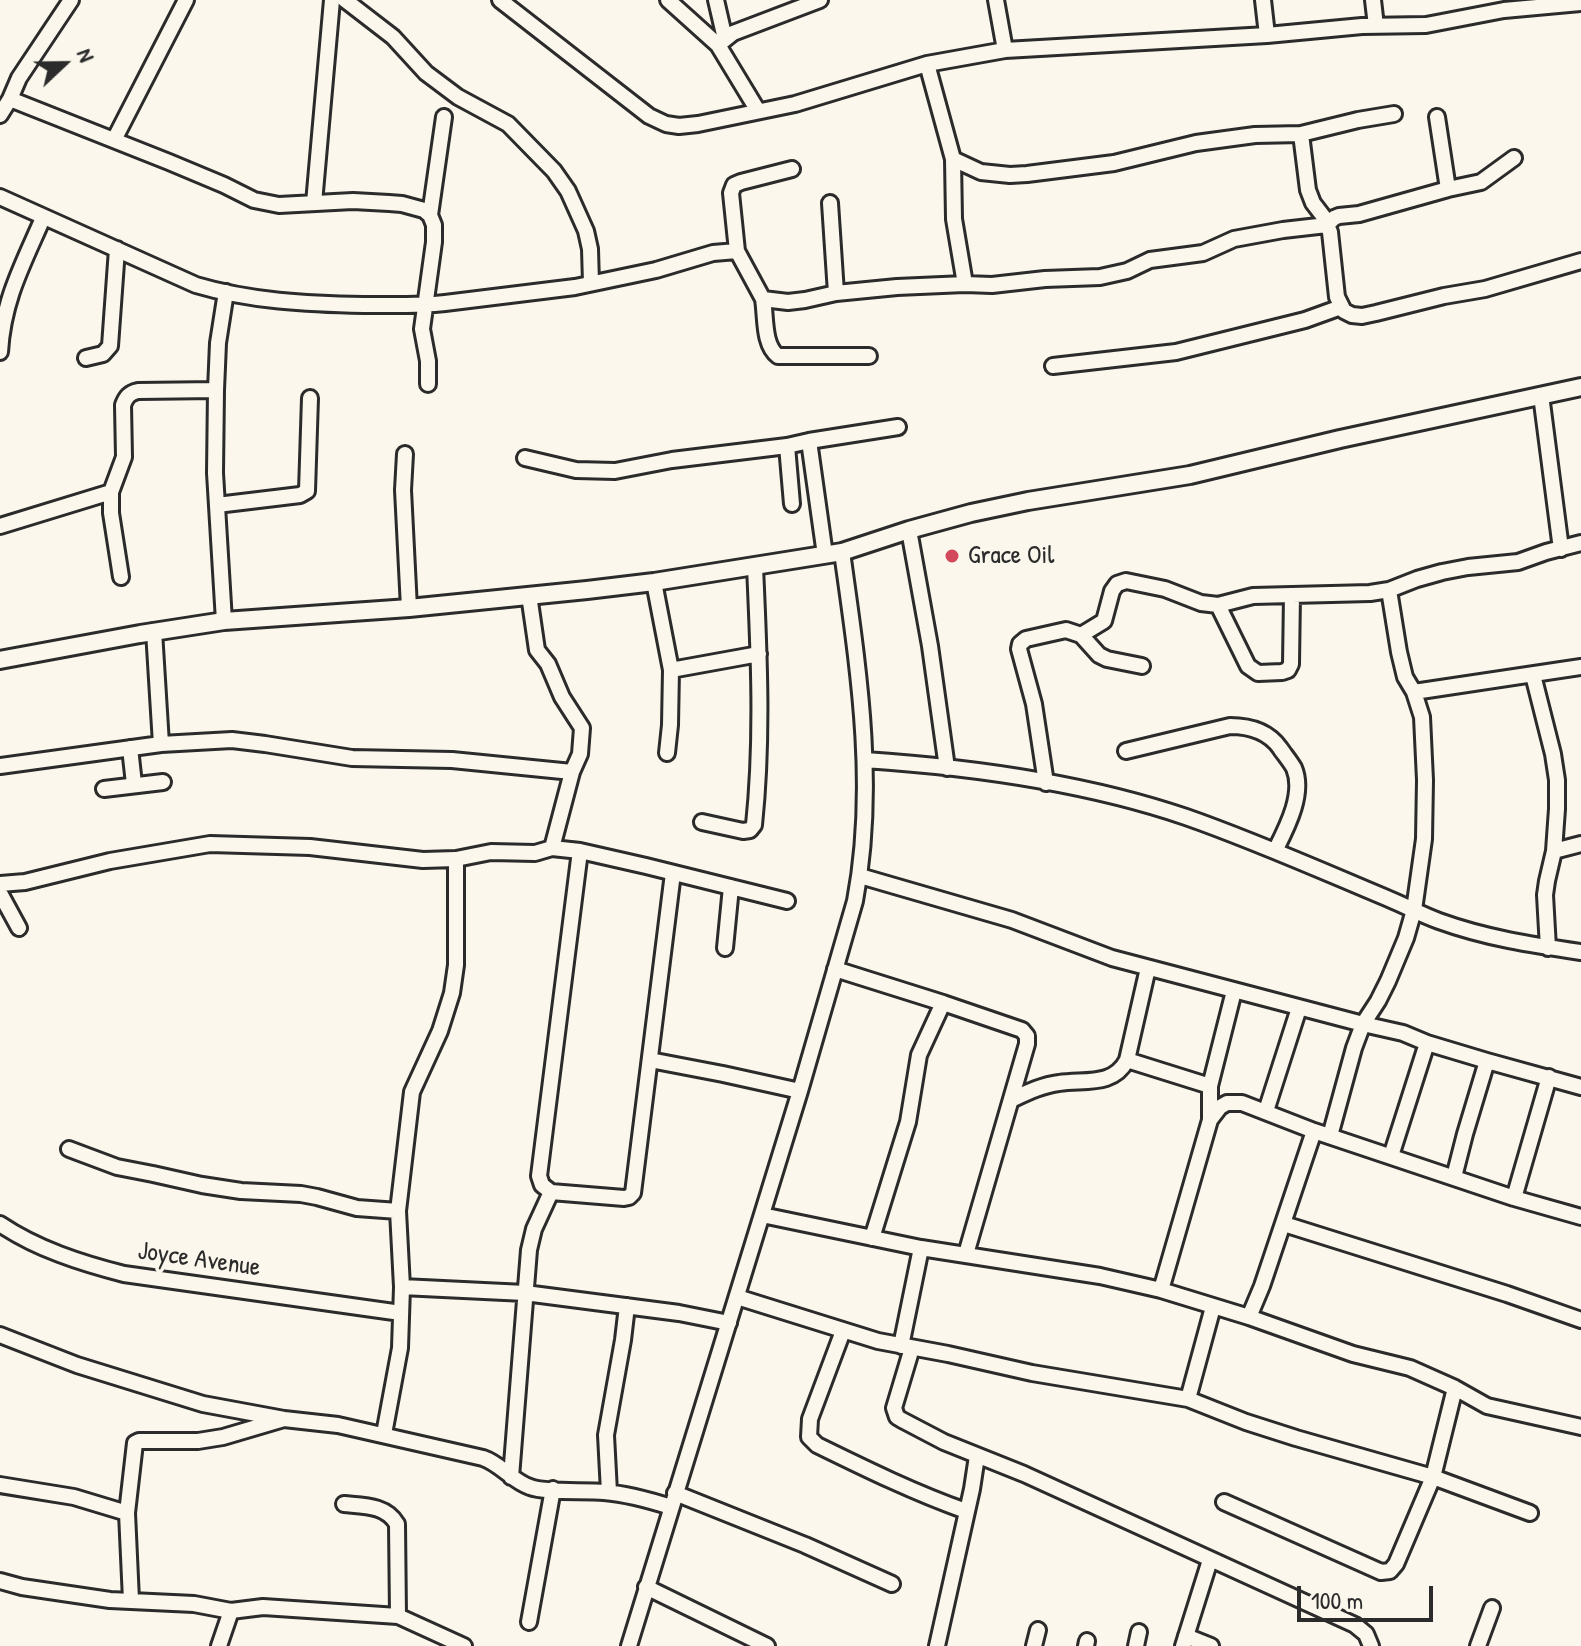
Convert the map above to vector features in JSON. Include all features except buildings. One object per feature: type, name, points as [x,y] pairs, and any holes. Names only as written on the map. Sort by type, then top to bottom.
[{"type":"main road","points":[[0,660],[224,621],[409,608],[654,582],[825,555],[971,513],[1190,475],[1581,387]]},
{"type":"street","points":[[0,115],[19,78],[71,0]]},
{"type":"street","points":[[114,140],[186,0]]},
{"type":"street","points":[[314,203],[332,0]]},
{"type":"street","points":[[345,0],[393,37],[426,73],[458,97],[508,124],[554,171],[568,191],[586,231],[591,283]]},
{"type":"street","points":[[500,0],[649,116],[679,126],[795,104],[927,64],[1005,50],[1443,23],[1547,3],[1581,3]]},
{"type":"street","points":[[668,0],[722,42]]},
{"type":"street","points":[[716,0],[722,42],[758,111]]},
{"type":"street","points":[[722,42],[733,33],[786,6],[820,0]]},
{"type":"street","points":[[996,0],[1005,50]]},
{"type":"street","points":[[1263,0],[1267,35]]},
{"type":"street","points":[[1373,0],[1376,26]]},
{"type":"street","points":[[927,64],[953,159],[954,219],[965,284]]},
{"type":"street","points":[[10,99],[254,200],[279,205],[353,201],[402,204],[424,210],[434,225],[422,329],[428,361],[428,384]]},
{"type":"street","points":[[953,159],[981,172],[1027,174],[1114,163],[1196,143],[1255,135],[1301,134],[1394,114]]},
{"type":"street","points":[[430,215],[444,117]]},
{"type":"street","points":[[1437,117],[1448,189]]},
{"type":"street","points":[[1301,134],[1308,190],[1327,225],[1332,245],[1334,287],[1341,307],[1352,315],[1362,316],[1485,289],[1581,261]]},
{"type":"street","points":[[763,299],[788,302],[897,287],[992,285],[1100,277],[1127,271],[1150,260],[1203,253],[1234,239],[1327,225],[1334,218],[1481,182],[1514,158]]},
{"type":"street","points":[[792,169],[734,185],[731,193],[737,251],[763,299],[769,346],[778,356],[869,356]]},
{"type":"street","points":[[0,197],[196,285],[286,302],[424,305],[534,293],[656,270],[713,253],[737,251]]},
{"type":"street","points":[[830,203],[836,293]]},
{"type":"street","points":[[0,352],[1,322],[6,305],[43,218]]},
{"type":"street","points":[[86,358],[103,354],[110,346],[117,249]]},
{"type":"street","points":[[224,621],[217,505],[216,390],[218,343],[226,292]]},
{"type":"street","points":[[1053,366],[1176,352],[1305,320],[1341,307]]},
{"type":"street","points":[[121,577],[111,513],[111,492],[124,457],[123,405],[126,398],[138,391],[216,390]]},
{"type":"street","points":[[1541,395],[1561,549]]},
{"type":"street","points":[[217,505],[300,495],[307,491],[310,398]]},
{"type":"street","points":[[525,458],[576,470],[615,471],[898,427]]},
{"type":"street","points":[[809,441],[825,555]]},
{"type":"street","points":[[787,446],[792,504]]},
{"type":"street","points":[[405,454],[403,490],[409,608]]},
{"type":"street","points":[[0,526],[111,492]]},
{"type":"street","points":[[909,530],[930,646],[947,768]]},
{"type":"street","points":[[1081,635],[1104,621],[1112,591],[1121,582],[1131,581],[1165,589],[1201,603],[1218,605],[1253,596],[1370,593],[1389,590],[1442,572],[1518,562],[1581,543]]},
{"type":"street","points":[[629,1646],[800,1091],[860,876],[865,823],[865,760],[855,645],[842,552]]},
{"type":"street","points":[[702,822],[743,831],[750,830],[754,825],[758,786],[759,654],[755,567]]},
{"type":"street","points":[[654,582],[671,670],[667,753]]},
{"type":"street","points":[[1330,1136],[1363,1024],[1388,981],[1406,938],[1414,910],[1424,839],[1422,717],[1414,692],[1405,677],[1389,590]]},
{"type":"street","points":[[529,595],[537,650],[548,664],[562,697],[582,728],[580,754],[572,772],[552,848]]},
{"type":"street","points":[[1218,605],[1248,666],[1258,673],[1282,672],[1288,670],[1291,664],[1292,595]]},
{"type":"street","points":[[1046,783],[1034,704],[1020,644],[1026,639],[1066,630],[1081,635],[1099,655],[1107,659],[1142,666]]},
{"type":"street","points":[[154,631],[161,744]]},
{"type":"street","points":[[671,670],[759,654]]},
{"type":"street","points":[[1414,692],[1581,667]]},
{"type":"street","points":[[1533,675],[1557,780],[1554,851],[1545,895],[1548,948]]},
{"type":"street","points":[[1126,751],[1230,726],[1246,726],[1259,731],[1275,742],[1294,768],[1297,780],[1293,810],[1275,851]]},
{"type":"street","points":[[0,766],[161,744],[232,740],[352,758],[452,760],[572,772]]},
{"type":"street","points":[[130,748],[134,784]]},
{"type":"street","points":[[865,760],[947,768],[1129,799],[1275,851],[1437,921],[1527,945],[1581,952]]},
{"type":"street","points":[[104,789],[163,782]]},
{"type":"street","points":[[0,884],[25,882],[110,861],[210,844],[310,847],[403,859],[456,859],[491,852],[535,853],[552,848],[580,851],[787,901]]},
{"type":"street","points":[[1554,851],[1581,844]]},
{"type":"street","points":[[580,851],[539,1176],[542,1185],[551,1192],[624,1198],[633,1193],[673,873]]},
{"type":"street","points":[[384,1434],[400,1348],[402,1287],[398,1211],[412,1092],[440,1031],[455,980],[456,859]]},
{"type":"street","points":[[860,876],[1012,920],[1112,958],[1403,1033],[1427,1043],[1581,1087]]},
{"type":"street","points":[[725,948],[731,887]]},
{"type":"street","points":[[0,893],[19,928]]},
{"type":"street","points":[[1011,1100],[1056,1083],[1106,1079],[1123,1068],[1148,968]]},
{"type":"street","points":[[835,969],[1022,1030],[1027,1036],[966,1254]]},
{"type":"street","points":[[1161,1290],[1210,1120],[1210,1086],[1234,991]]},
{"type":"street","points":[[872,1238],[908,1122],[919,1055],[943,1003]]},
{"type":"street","points":[[1266,1111],[1299,1008]]},
{"type":"street","points":[[1391,1156],[1427,1043]]},
{"type":"street","points":[[650,1060],[800,1091]]},
{"type":"street","points":[[1127,1060],[1210,1086]]},
{"type":"street","points":[[1454,1177],[1487,1061]]},
{"type":"street","points":[[1514,1198],[1549,1077]]},
{"type":"street","points":[[1210,1120],[1220,1107],[1233,1102],[1242,1103],[1314,1131],[1514,1198],[1581,1217]]},
{"type":"street","points":[[1249,1317],[1314,1131]]},
{"type":"street","points":[[69,1149],[117,1167],[202,1185],[241,1191],[301,1194],[357,1208],[398,1211]]},
{"type":"street","points":[[511,1477],[531,1239],[551,1192]]},
{"type":"street","points":[[762,1215],[921,1248],[1100,1276],[1161,1290],[1353,1354],[1410,1368],[1487,1406],[1581,1427]]},
{"type":"street","name":"Joyce Avenue","points":[[0,1224],[57,1253],[124,1274],[401,1313]]},
{"type":"street","points":[[1284,1224],[1581,1320]]},
{"type":"street","points":[[921,1248],[894,1408],[897,1417],[944,1442],[1024,1474],[1355,1625],[1366,1634],[1371,1646]]},
{"type":"street","points":[[402,1287],[525,1293],[679,1313],[729,1323]]},
{"type":"street","points":[[737,1297],[843,1331],[906,1347],[1032,1373],[1188,1399],[1283,1434],[1433,1477],[1530,1513]]},
{"type":"street","points":[[609,1492],[606,1435],[627,1306]]},
{"type":"street","points":[[1188,1399],[1213,1307]]},
{"type":"street","points":[[843,1331],[810,1419],[809,1437],[817,1445],[887,1479],[966,1511]]},
{"type":"street","points":[[0,1335],[77,1365],[203,1404],[338,1425],[483,1458],[530,1487],[673,1500],[805,1545],[892,1584]]},
{"type":"street","points":[[1224,1502],[1381,1572],[1390,1571],[1396,1564],[1433,1477],[1455,1388]]},
{"type":"street","points":[[131,1600],[127,1513],[135,1443],[223,1437],[284,1419]]},
{"type":"street","points":[[937,1646],[975,1478],[977,1456]]},
{"type":"street","points":[[0,1485],[74,1497],[127,1513]]},
{"type":"street","points":[[529,1622],[553,1489]]},
{"type":"street","points":[[344,1504],[379,1508],[392,1516],[397,1524],[398,1616]]},
{"type":"street","points":[[1210,1560],[1184,1641],[1211,1646]]},
{"type":"street","points":[[0,1581],[110,1600],[194,1604],[231,1611],[263,1607],[398,1616],[464,1646]]},
{"type":"street","points":[[646,1587],[767,1646]]},
{"type":"street","points":[[1478,1646],[1492,1608]]},
{"type":"street","points":[[219,1646],[231,1611]]},
{"type":"street","points":[[1034,1646],[1038,1630]]},
{"type":"place","name":"Grace Oil","points":[[952,556]]}]
